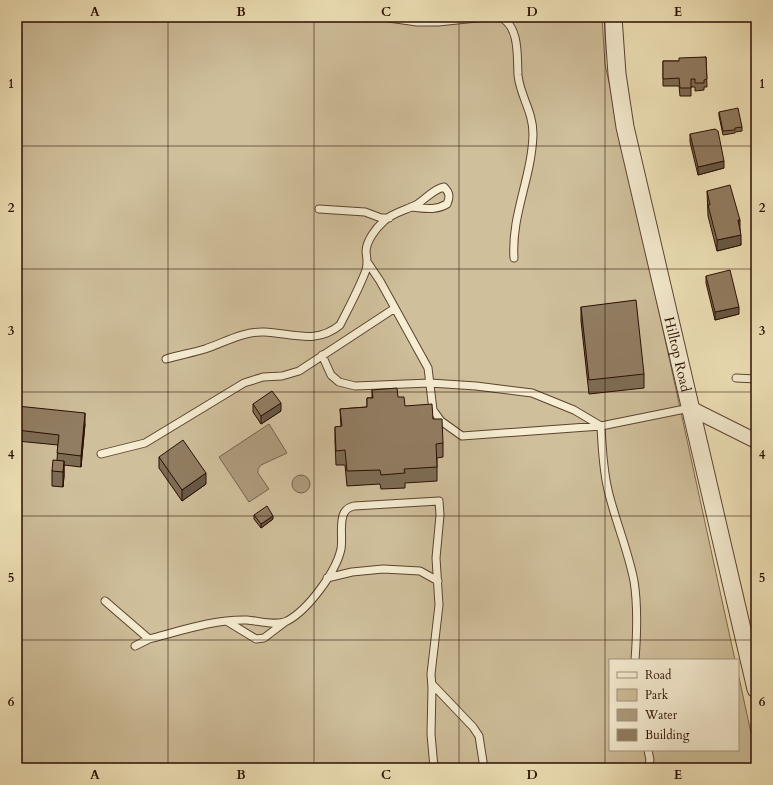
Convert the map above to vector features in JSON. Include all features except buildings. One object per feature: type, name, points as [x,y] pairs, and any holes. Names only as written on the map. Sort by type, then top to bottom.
[{"type":"street","name":"Hilltop Road","points":[[613,17],[614,52],[625,127],[756,690]]},
{"type":"street","points":[[690,408],[756,441]]},
{"type":"lane","points":[[382,17],[417,22],[443,22],[486,17]]},
{"type":"lane","points":[[500,17],[510,24],[514,34],[519,81],[530,109],[533,126],[530,159],[517,213],[513,239],[514,258]]},
{"type":"lane","points":[[411,207],[434,210],[440,208],[447,204],[450,197],[448,191],[444,187],[438,188],[411,207],[388,218],[378,226],[369,240],[366,250],[368,263],[428,368],[433,410],[441,421],[462,436],[601,426],[690,408]]},
{"type":"lane","points":[[319,209],[365,212],[380,218],[388,218]]},
{"type":"lane","points":[[166,359],[203,350],[252,333],[264,332],[321,336],[340,325],[368,263]]},
{"type":"lane","points":[[100,454],[145,443],[244,383],[263,377],[282,376],[299,371],[395,308]]},
{"type":"lane","points":[[322,355],[332,375],[339,382],[350,384],[430,383],[476,386],[532,393],[574,410],[601,426]]},
{"type":"lane","points":[[736,378],[756,379]]},
{"type":"lane","points":[[601,426],[602,461],[608,491],[624,539],[634,582],[636,603],[635,659]]},
{"type":"lane","points":[[228,622],[256,639],[264,638],[308,603],[327,578],[337,561],[341,550],[344,514],[347,509],[354,506],[439,501],[440,515],[436,558],[439,605],[432,656],[431,734],[434,768]]},
{"type":"lane","points":[[327,578],[352,572],[383,569],[420,571],[438,581]]},
{"type":"lane","points":[[105,601],[149,639]]},
{"type":"lane","points":[[135,646],[149,639],[197,627],[243,620],[275,623],[286,621]]},
{"type":"lane","points":[[432,684],[473,727],[479,736],[484,768]]},
{"type":"lane","points":[[648,751],[650,760],[648,768]]},
{"type":"green space","points":[[17,17],[602,17],[605,64],[735,659],[609,659],[609,751],[739,751],[739,678],[756,756],[756,768],[17,768]]},
{"type":"water","points":[[269,424],[287,453],[261,465],[258,469],[258,473],[269,489],[249,502],[219,457]]},
{"type":"water","points":[[297,475],[305,475],[310,480],[308,491],[305,493],[297,493],[292,488],[292,480]]}]
